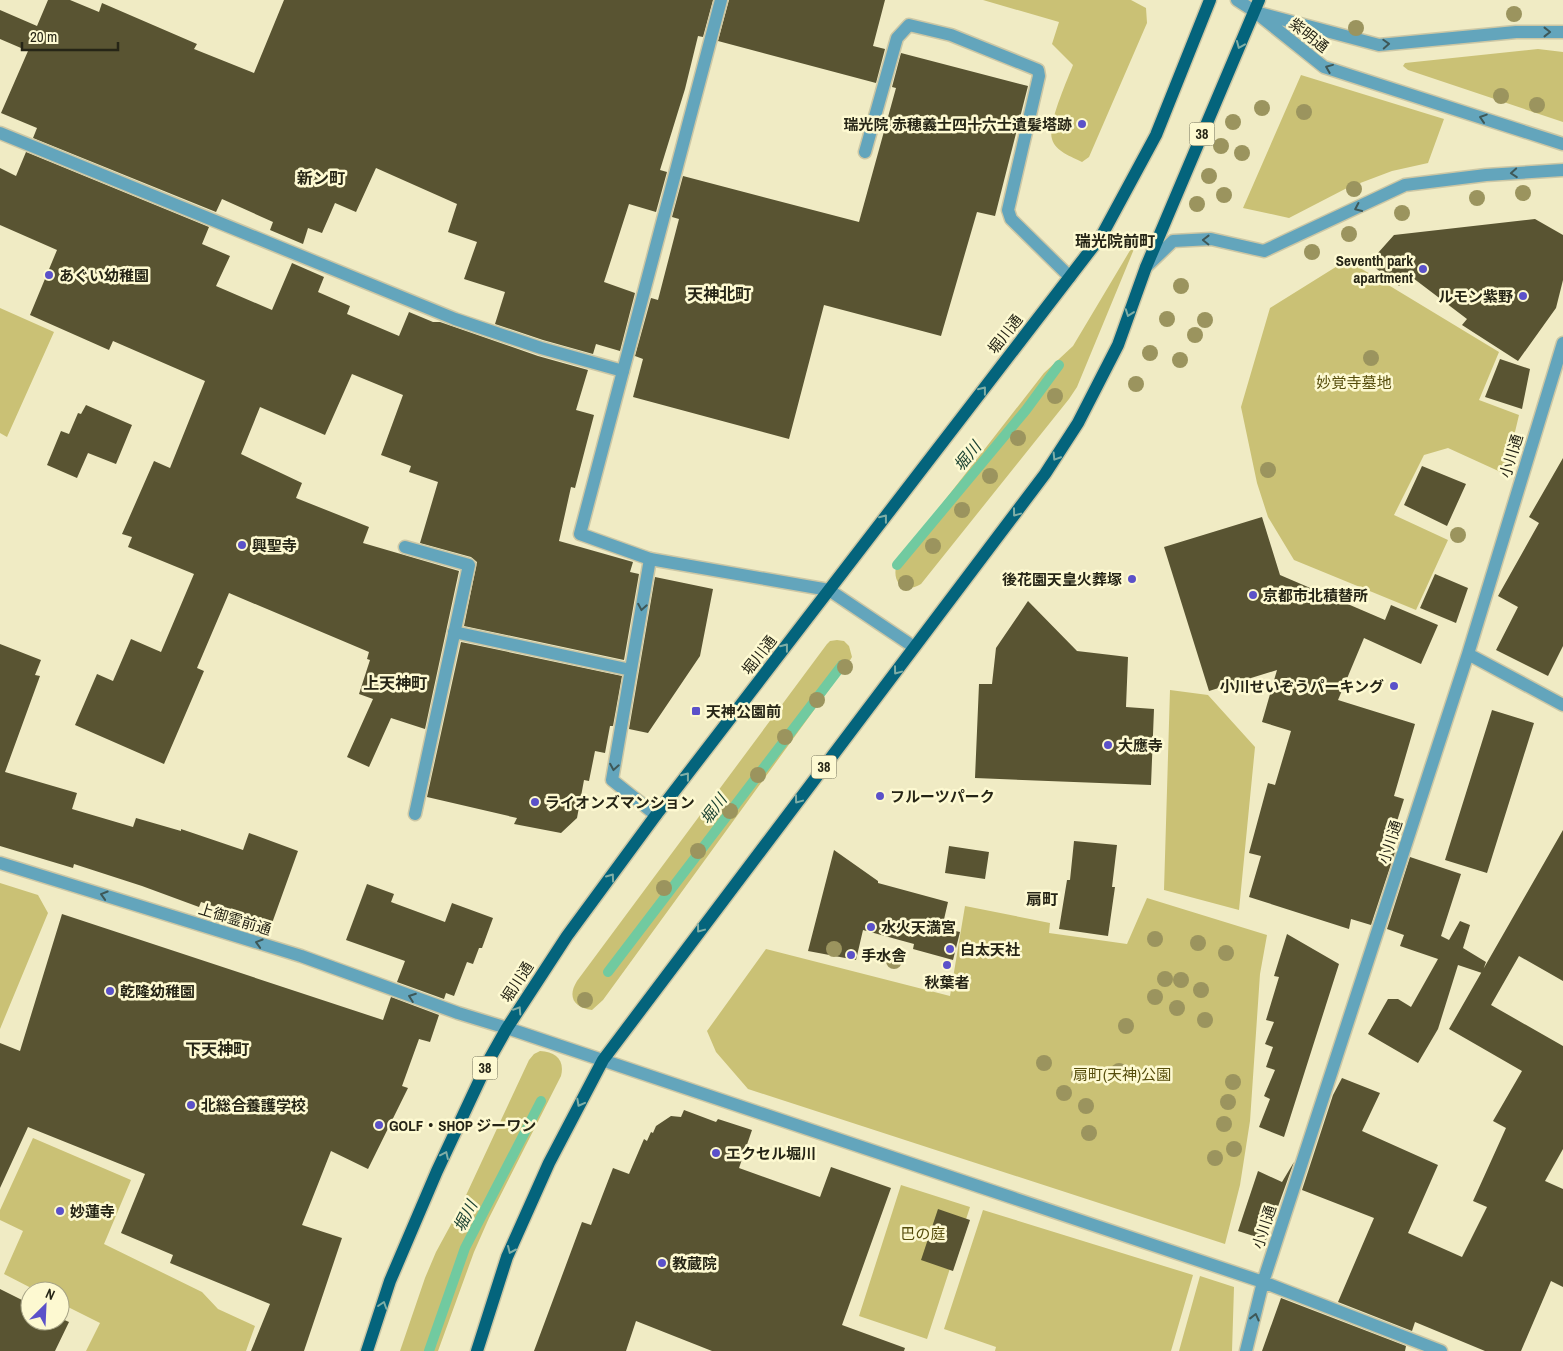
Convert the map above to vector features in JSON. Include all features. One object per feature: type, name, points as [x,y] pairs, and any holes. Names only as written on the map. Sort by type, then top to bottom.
[{"type":"main road","name":"堀川通","points":[[367,1351],[390,1281],[437,1171],[489,1060],[507,1028],[567,936],[656,815],[1102,235],[1156,135],[1210,0]]},
{"type":"main road","name":"38","points":[[477,1351],[507,1257],[549,1163],[603,1060],[1045,474],[1078,422],[1118,345],[1146,267],[1256,6]]},
{"type":"street","points":[[721,0],[580,534],[650,559],[829,590],[914,647]]},
{"type":"street","points":[[1237,0],[1256,6]]},
{"type":"street","name":"紫明通","points":[[1256,6],[1379,46],[1516,32],[1563,32]]},
{"type":"street","name":"紫明通","points":[[1256,6],[1324,67],[1563,144]]},
{"type":"street","points":[[865,152],[897,38],[908,25],[951,35],[1038,70],[1039,76],[1008,210],[1011,219],[1070,277]]},
{"type":"street","points":[[0,133],[455,319],[541,348],[623,371]]},
{"type":"street","points":[[1146,267],[1173,241],[1211,239],[1264,251],[1405,185],[1486,175],[1563,170]]},
{"type":"street","name":"小川通","points":[[1246,1351],[1263,1282],[1468,654],[1563,343]]},
{"type":"street","points":[[405,546],[469,565],[415,814]]},
{"type":"street","points":[[650,559],[612,780],[656,815]]},
{"type":"street","points":[[454,632],[631,670]]},
{"type":"street","points":[[1468,654],[1563,705]]},
{"type":"street","name":"上御霊前通","points":[[0,863],[301,956],[458,1013],[1263,1282],[1441,1351]]},
{"type":"green space","points":[[983,0],[1131,0],[1146,8],[1147,23],[1089,157],[1082,162],[1060,150],[1052,139],[1052,124],[1073,65],[1052,44],[1059,22]]},
{"type":"green space","points":[[1538,49],[1563,52],[1563,122],[1408,70],[1403,66],[1405,63]]},
{"type":"green space","points":[[1301,75],[1444,119],[1428,163],[1392,171],[1347,188],[1289,218],[1243,208]]},
{"type":"green space","points":[[1141,232],[1077,387],[1069,399],[921,584],[908,588],[903,586],[899,583],[895,573],[899,559],[1044,373],[1073,346]]},
{"type":"green space","name":"妙覚寺墓地","points":[[1347,260],[1499,352],[1479,400],[1519,415],[1505,474],[1448,448],[1424,455],[1394,515],[1448,540],[1416,610],[1294,560],[1268,517],[1257,483],[1241,407],[1270,308]]},
{"type":"green space","points":[[0,308],[54,332],[7,437],[0,433]]},
{"type":"green space","points":[[830,641],[844,641],[849,646],[852,657],[849,662],[603,1000],[592,1010],[581,1007],[574,1001],[573,997],[577,981],[827,644]]},
{"type":"green space","points":[[1170,690],[1208,695],[1255,747],[1239,910],[1164,890]]},
{"type":"green space","points":[[0,883],[38,895],[48,913],[0,1029]]},
{"type":"green space","name":"扇町(天神)公園","points":[[1147,898],[1267,935],[1260,974],[1250,1121],[1240,1185],[1225,1244],[748,1089],[716,1052],[707,1031],[766,949],[950,996],[965,906],[1050,923],[1049,933],[1127,944]]},
{"type":"green space","points":[[540,1051],[551,1053],[558,1058],[562,1065],[561,1076],[489,1218],[474,1252],[438,1351],[400,1351],[436,1252],[461,1206],[529,1060]]},
{"type":"green space","name":"妙蓮寺","points":[[33,1138],[131,1180],[104,1244],[202,1292],[218,1309],[255,1326],[246,1351],[86,1351],[100,1323],[70,1308],[70,1281],[20,1282],[4,1274],[23,1231],[0,1220],[0,1210]]},
{"type":"green space","name":"巴の庭","points":[[901,1185],[970,1207],[927,1339],[859,1316]]},
{"type":"green space","points":[[983,1210],[1193,1275],[1171,1351],[995,1351],[996,1347],[944,1329]]},
{"type":"green space","points":[[1200,1276],[1234,1287],[1232,1351],[1179,1351]]},
{"type":"building","points":[[48,0],[70,0],[99,12],[102,3],[197,44],[194,49],[254,73],[284,0],[713,0],[703,37],[698,36],[685,89],[660,170],[667,172],[656,212],[629,204],[604,282],[635,293],[620,351],[596,344],[593,354],[495,324],[505,292],[464,279],[477,242],[448,232],[457,204],[376,168],[356,212],[335,203],[322,233],[308,228],[303,244],[270,230],[273,222],[222,199],[216,212],[33,138],[37,128],[1,113],[28,51],[0,39],[0,10],[37,26]]},
{"type":"building","points":[[729,0],[885,0],[873,46],[885,49],[876,83],[718,41]]},
{"type":"building","points":[[901,53],[1028,86],[995,216],[977,212],[941,336],[824,305],[789,439],[633,397],[643,359],[635,356],[651,298],[658,300],[679,219],[672,217],[683,176],[859,222],[896,88],[892,87]]},
{"type":"building","points":[[26,152],[209,227],[202,244],[230,256],[216,286],[272,310],[292,263],[324,277],[318,292],[350,306],[347,314],[399,336],[409,312],[433,322],[440,322],[538,356],[588,370],[576,410],[594,415],[575,488],[571,487],[559,541],[633,562],[630,572],[639,574],[624,660],[464,626],[477,562],[471,557],[420,543],[438,482],[409,472],[411,466],[381,455],[403,395],[352,374],[325,435],[260,407],[241,454],[302,483],[296,498],[369,527],[363,543],[459,571],[425,729],[391,718],[369,767],[347,757],[373,699],[359,694],[370,660],[367,659],[369,652],[229,593],[197,668],[204,671],[164,764],[75,725],[97,674],[113,681],[131,639],[161,652],[194,574],[128,547],[132,537],[122,534],[154,461],[170,468],[205,381],[113,341],[109,350],[30,315],[57,250],[0,225],[0,168],[16,176]]},
{"type":"building","name":"ルモン紫野","points":[[1535,219],[1563,235],[1563,280],[1556,308],[1518,361],[1462,325],[1467,319],[1409,275],[1399,286],[1369,263],[1394,235]]},
{"type":"building","points":[[1500,359],[1530,369],[1522,409],[1485,397]]},
{"type":"building","points":[[86,405],[132,425],[116,464],[88,453],[77,478],[47,465],[61,431],[69,434],[78,413],[81,414]]},
{"type":"building","points":[[1563,458],[1563,646],[1548,676],[1496,650],[1518,607],[1498,596],[1539,523],[1529,517]]},
{"type":"building","points":[[1422,466],[1466,484],[1447,526],[1404,505]]},
{"type":"building","points":[[1262,517],[1280,575],[1385,620],[1391,605],[1438,625],[1421,664],[1364,638],[1338,700],[1415,724],[1394,796],[1404,799],[1388,850],[1395,852],[1371,925],[1351,919],[1349,929],[1249,897],[1261,856],[1249,853],[1268,783],[1275,785],[1291,731],[1262,722],[1277,670],[1209,691],[1164,547]]},
{"type":"building","points":[[1435,574],[1468,588],[1456,623],[1420,608]]},
{"type":"building","points":[[655,577],[713,589],[700,656],[648,733],[629,729]]},
{"type":"building","points":[[1028,601],[1077,651],[1128,657],[1126,707],[1154,709],[1151,785],[975,778],[979,684],[992,684],[996,648]]},
{"type":"building","points":[[461,642],[622,676],[613,726],[610,726],[605,753],[595,751],[589,781],[584,780],[577,818],[561,833],[514,824],[517,818],[427,797]]},
{"type":"building","points":[[0,644],[41,660],[35,675],[40,676],[5,772],[77,793],[72,809],[133,827],[136,818],[181,831],[181,829],[243,850],[249,833],[298,851],[271,926],[201,902],[199,907],[74,864],[73,868],[0,846]]},
{"type":"building","points":[[1492,710],[1534,723],[1487,873],[1445,860]]},
{"type":"building","points":[[1563,830],[1563,981],[1519,956],[1491,1005],[1563,1046],[1563,1149],[1545,1181],[1563,1189],[1563,1287],[1551,1281],[1521,1351],[1485,1351],[1415,1322],[1412,1331],[1338,1302],[1374,1218],[1302,1190],[1333,1095],[1342,1078],[1380,1093],[1362,1131],[1438,1165],[1408,1233],[1462,1257],[1487,1207],[1473,1201],[1506,1128],[1493,1121],[1522,1071],[1449,1029]]},
{"type":"building","points":[[1074,841],[1117,845],[1112,887],[1115,887],[1108,936],[1059,929],[1067,880],[1070,880]]},
{"type":"building","points":[[949,846],[989,852],[985,879],[945,873]]},
{"type":"building","points":[[834,850],[878,881],[878,883],[948,902],[942,928],[960,932],[953,960],[913,949],[914,944],[863,930],[856,960],[808,951]]},
{"type":"building","points":[[1410,857],[1461,874],[1441,936],[1449,940],[1460,921],[1470,925],[1463,948],[1486,962],[1482,973],[1458,965],[1438,1029],[1418,1063],[1368,1034],[1388,999],[1398,999],[1411,1007],[1438,959],[1400,946],[1404,935],[1387,929]]},
{"type":"building","points":[[367,884],[394,894],[391,902],[445,922],[452,903],[493,918],[482,948],[479,948],[473,964],[467,962],[454,996],[446,993],[444,999],[397,982],[405,961],[346,940]]},
{"type":"building","points":[[62,914],[383,1020],[391,997],[439,1015],[430,1042],[419,1039],[402,1086],[408,1088],[368,1169],[331,1151],[302,1225],[342,1238],[304,1351],[251,1351],[270,1304],[170,1263],[173,1255],[121,1233],[145,1174],[28,1127],[0,1188],[0,1043],[20,1051]]},
{"type":"building","points":[[1287,934],[1339,964],[1284,1137],[1259,1127],[1270,1099],[1264,1096],[1275,1070],[1266,1067],[1273,1047],[1265,1044],[1274,1022],[1266,1020],[1279,977],[1274,976]]},
{"type":"building","points":[[684,1110],[716,1122],[718,1119],[752,1130],[739,1168],[820,1197],[831,1167],[891,1188],[842,1325],[905,1348],[904,1351],[712,1351],[636,1321],[626,1351],[534,1351],[582,1222],[591,1225],[613,1168],[629,1174],[644,1139],[647,1141],[656,1126],[671,1116],[681,1117]]},
{"type":"building","points":[[1294,1162],[1266,1240],[1238,1231],[1258,1171],[1282,1182]]},
{"type":"building","points":[[938,1209],[970,1220],[953,1271],[921,1260]]},
{"type":"building","points":[[0,1289],[20,1299],[20,1331],[65,1331],[55,1351],[0,1351]]},
{"type":"building","points":[[1281,1298],[1406,1346],[1405,1351],[1262,1351]]},
{"type":"waterway","name":"堀川","points":[[897,565],[1026,410],[1059,365]]},
{"type":"waterway","name":"堀川","points":[[608,972],[842,665]]},
{"type":"waterway","name":"堀川","points":[[429,1351],[465,1248],[541,1101]]},
{"type":"place","name":"瑞光院 赤穂義士四十六士遺髪塔跡","points":[[1082,124]]},
{"type":"place","name":"Seventh park apartment","points":[[1423,269]]},
{"type":"place","name":"あぐい幼稚園","points":[[49,275]]},
{"type":"place","name":"ルモン紫野","points":[[1523,296]]},
{"type":"place","name":"興聖寺","points":[[242,545]]},
{"type":"place","name":"後花園天皇火葬塚","points":[[1132,579]]},
{"type":"place","name":"京都市北積替所","points":[[1253,595]]},
{"type":"place","name":"小川せいぞうパーキング","points":[[1394,686]]},
{"type":"place","name":"天神公園前","points":[[696,711]]},
{"type":"place","name":"大應寺","points":[[1108,745]]},
{"type":"place","name":"フルーツパーク","points":[[880,796]]},
{"type":"place","name":"ライオンズマンション","points":[[535,802]]},
{"type":"place","name":"水火天満宮","points":[[871,927]]},
{"type":"place","name":"白太天社","points":[[950,949]]},
{"type":"place","name":"手水舎","points":[[851,955]]},
{"type":"place","name":"秋葉者","points":[[947,965]]},
{"type":"place","name":"乾隆幼稚園","points":[[110,991]]},
{"type":"place","name":"北総合養護学校","points":[[191,1105]]},
{"type":"place","name":"GOLF・SHOP ジーワン","points":[[379,1125]]},
{"type":"place","name":"エクセル堀川","points":[[716,1153]]},
{"type":"place","name":"妙蓮寺","points":[[60,1211]]},
{"type":"place","name":"教蔵院","points":[[662,1263]]},
{"type":"district","name":"新ン町","points":[[321,178]]},
{"type":"district","name":"瑞光院前町","points":[[1115,241]]},
{"type":"district","name":"天神北町","points":[[719,294]]},
{"type":"district","name":"上天神町","points":[[395,683]]},
{"type":"district","name":"扇町","points":[[1042,899]]},
{"type":"district","name":"下天神町","points":[[217,1049]]}]
